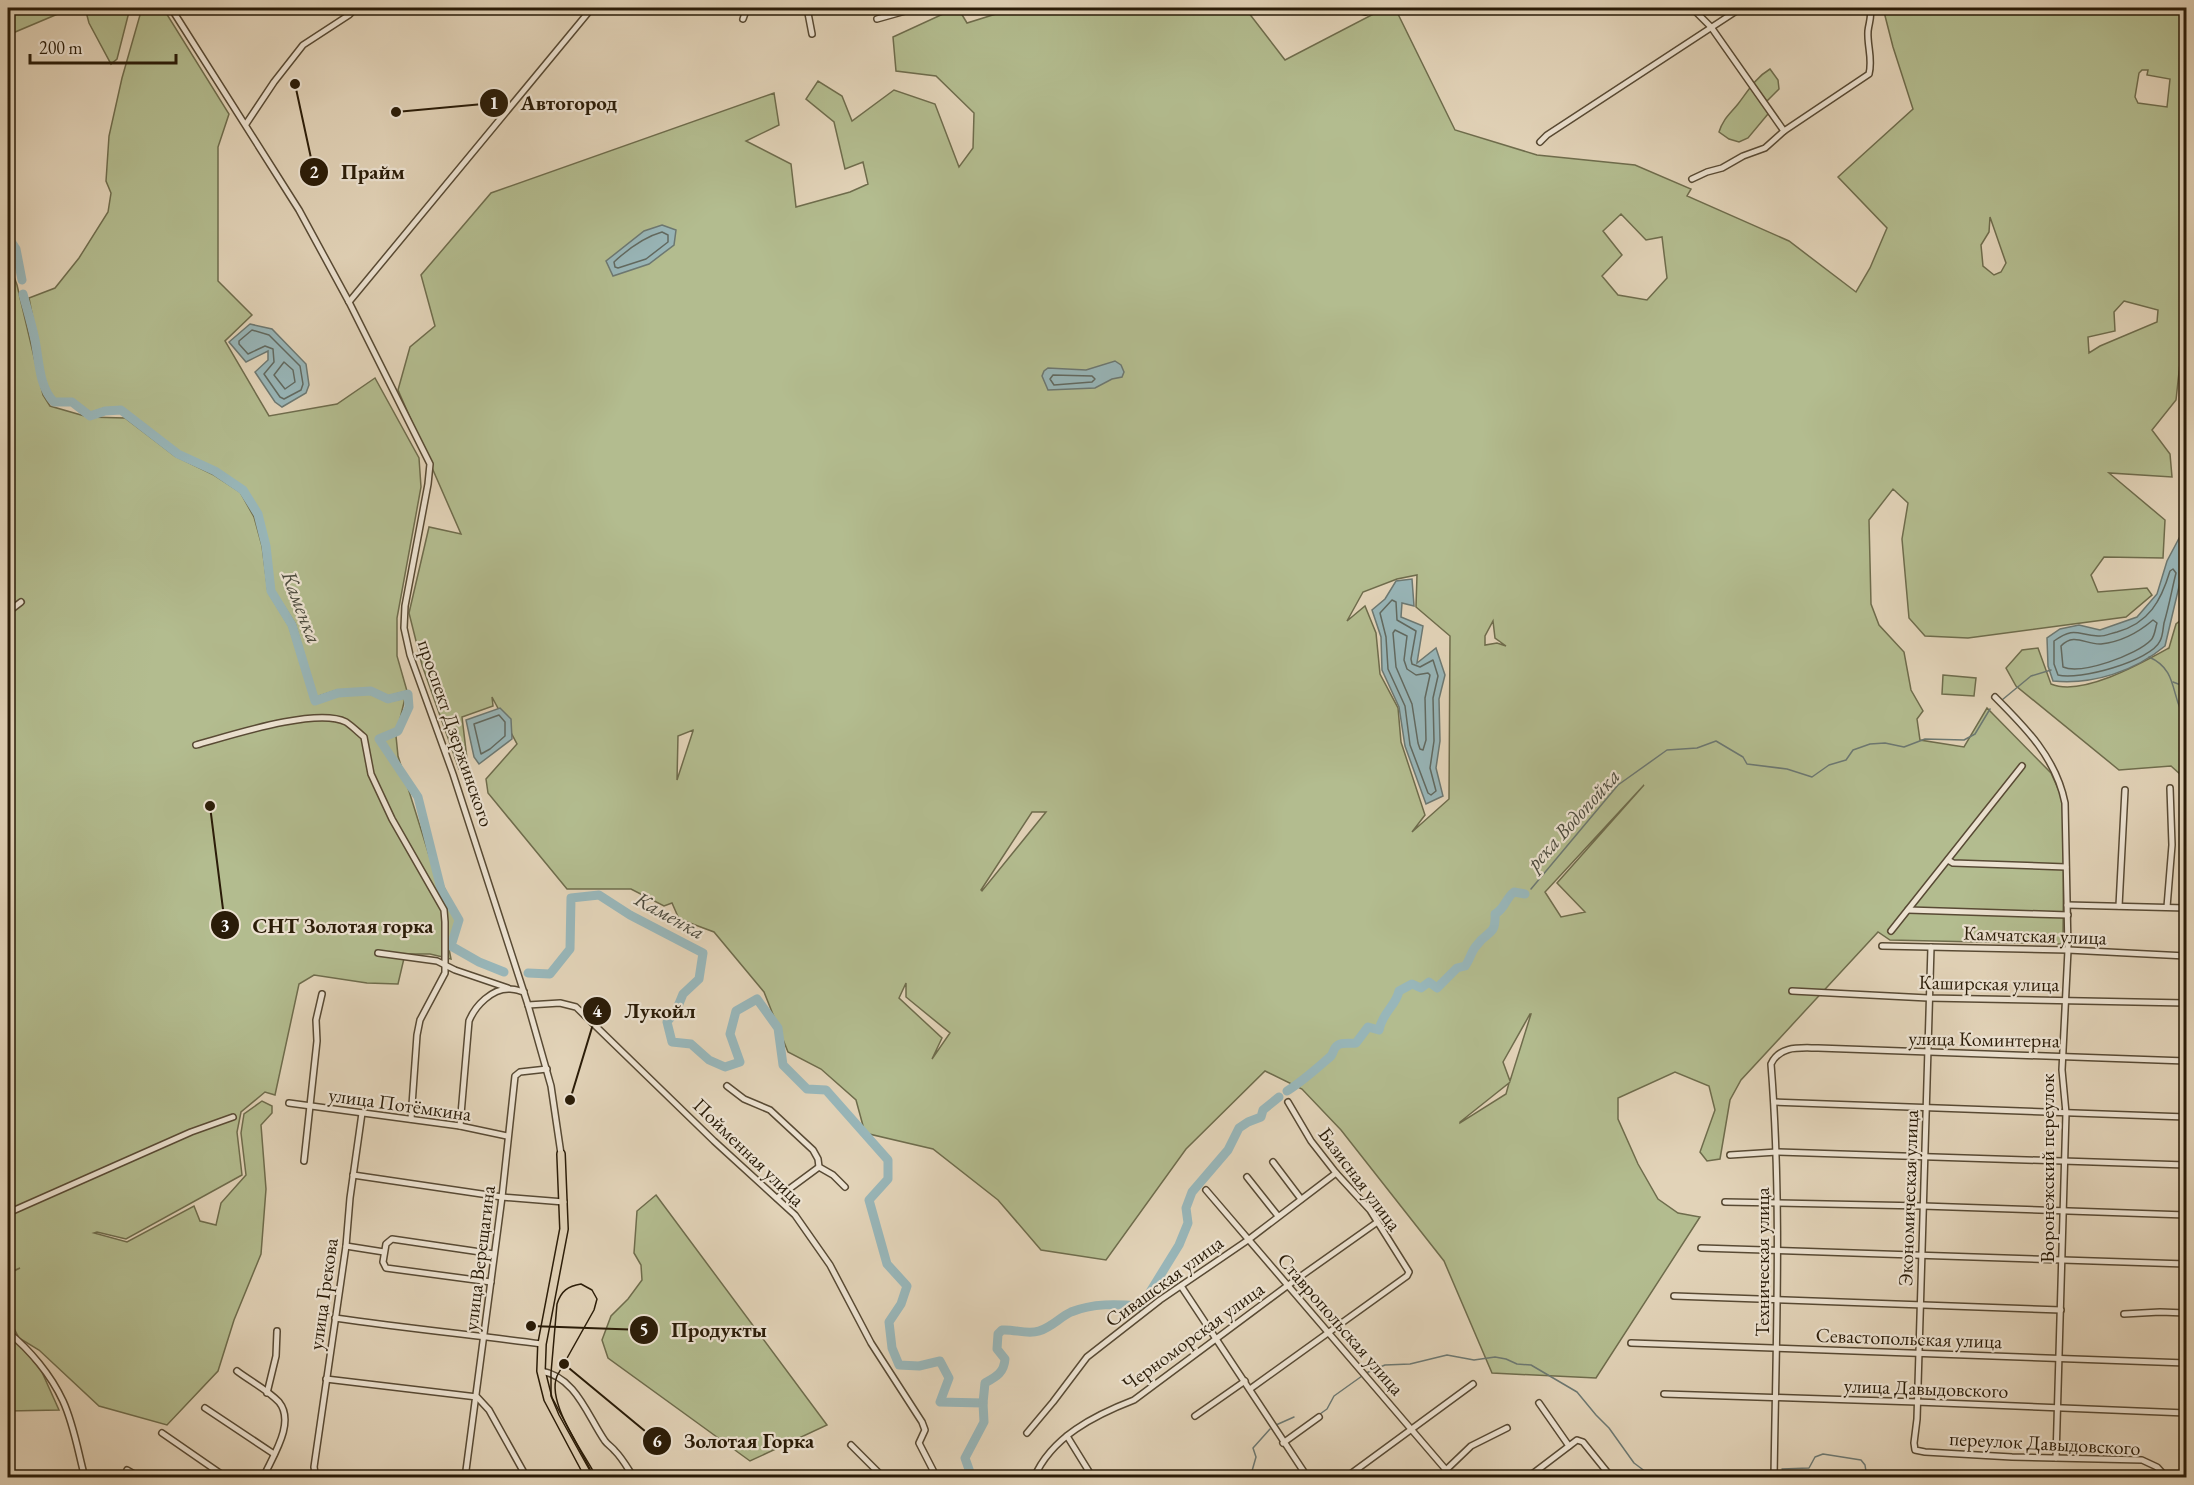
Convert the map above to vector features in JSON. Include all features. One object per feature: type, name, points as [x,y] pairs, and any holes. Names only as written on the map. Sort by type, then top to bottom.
[{"type":"main road","name":"проспект Дзержинского","points":[[561,1154],[564,1229],[542,1344],[541,1371],[548,1399],[590,1478]]},
{"type":"street","name":"проспект Дзержинского","points":[[171,8],[299,210],[349,302],[430,464],[405,606],[404,628],[410,655],[453,774],[525,992],[547,1069],[557,1116],[561,1154]]},
{"type":"street","points":[[246,124],[274,82],[303,45],[356,8]]},
{"type":"street","points":[[349,302],[592,8]]},
{"type":"street","points":[[743,19],[747,8]]},
{"type":"street","points":[[807,8],[812,34]]},
{"type":"street","points":[[877,19],[916,8]]},
{"type":"street","points":[[1350,8],[1365,12],[1374,8]]},
{"type":"street","points":[[1692,8],[1711,27],[1784,131]]},
{"type":"street","points":[[1540,142],[1547,135],[1741,8]]},
{"type":"street","points":[[1692,179],[1765,148],[1784,131],[1869,74],[1870,8]]},
{"type":"street","points":[[8,612],[21,602]]},
{"type":"street","name":"Воронежский переулок","points":[[1995,697],[2032,734],[2055,772],[2066,803],[2068,950],[2062,1070],[2066,1113],[2056,1458]]},
{"type":"street","points":[[196,745],[296,720],[327,717],[345,722],[364,737],[371,774],[392,819],[444,910],[446,973],[420,1020],[411,1119]]},
{"type":"street","points":[[1891,931],[2022,766]]},
{"type":"street","points":[[2167,907],[2172,844],[2170,788]]},
{"type":"street","points":[[2119,906],[2125,790]]},
{"type":"street","points":[[1948,860],[1953,863],[2066,867]]},
{"type":"street","points":[[2067,905],[2187,908]]},
{"type":"street","points":[[1908,910],[2068,915]]},
{"type":"street","name":"Камчатская улица","points":[[1882,946],[2068,950],[2187,956]]},
{"type":"street","name":"Экономическая улица","points":[[1916,1450],[1914,1443],[1917,1419],[1931,947]]},
{"type":"street","points":[[378,953],[437,962],[525,992]]},
{"type":"street","points":[[460,1126],[469,1021],[480,1002],[508,988]]},
{"type":"street","name":"Каширская улица","points":[[1792,991],[1928,998],[2187,1003]]},
{"type":"street","points":[[303,1161],[317,1041],[316,1020],[322,994]]},
{"type":"street","name":"Пойменная улица","points":[[528,1005],[560,1003],[576,1006],[714,1141],[795,1215],[830,1265],[871,1342],[922,1422],[925,1430],[919,1443],[938,1478]]},
{"type":"street","name":"улица Коминтерна","points":[[1781,1051],[1794,1048],[1818,1048],[1927,1054],[2187,1061]]},
{"type":"street","name":"Техническая улица","points":[[1774,1478],[1779,1251],[1777,1152],[1771,1064],[1774,1057],[1781,1051]]},
{"type":"street","name":"улица Верещагина","points":[[465,1478],[502,1197],[515,1076],[520,1072],[547,1069]]},
{"type":"street","points":[[727,1086],[744,1099],[770,1110],[813,1150],[819,1167],[833,1175],[845,1187]]},
{"type":"street","name":"Базисная улица","points":[[1288,1102],[1311,1141],[1370,1210],[1376,1223],[1409,1272],[1407,1276],[1328,1332]]},
{"type":"street","points":[[1774,1102],[2187,1117]]},
{"type":"street","name":"улица Потёмкина","points":[[289,1103],[460,1126],[507,1136]]},
{"type":"street","name":"улица Грекова","points":[[320,1478],[315,1473],[314,1467],[346,1246],[362,1113]]},
{"type":"street","points":[[8,1213],[191,1132],[233,1117]]},
{"type":"street","points":[[1730,1155],[1777,1152],[2187,1165]]},
{"type":"street","points":[[1272,1162],[1301,1199]]},
{"type":"street","points":[[777,1198],[819,1167]]},
{"type":"street","name":"Сивашская улица","points":[[1027,1433],[1087,1357],[1336,1173]]},
{"type":"street","points":[[353,1175],[502,1197],[564,1202]]},
{"type":"street","points":[[1247,1177],[1278,1216]]},
{"type":"street","name":"Ставропольская улица","points":[[1206,1190],[1453,1478]]},
{"type":"street","points":[[1725,1202],[2187,1215]]},
{"type":"street","name":"Черноморская улица","points":[[1034,1478],[1041,1461],[1067,1436],[1134,1400],[1376,1223]]},
{"type":"street","points":[[491,1282],[386,1268],[383,1264],[384,1252],[386,1244],[392,1239],[494,1254]]},
{"type":"street","points":[[346,1246],[384,1252]]},
{"type":"street","points":[[1701,1248],[2187,1264]]},
{"type":"street","points":[[1181,1286],[1308,1478]]},
{"type":"street","points":[[1674,1296],[2061,1310]]},
{"type":"street","points":[[2124,1314],[2187,1313]]},
{"type":"street","points":[[335,1318],[415,1330],[542,1344]]},
{"type":"street","points":[[267,1393],[276,1356],[277,1331]]},
{"type":"street","points":[[8,1332],[19,1341],[50,1378],[63,1402],[73,1428],[85,1478]]},
{"type":"street","points":[[1250,1389],[1328,1332]]},
{"type":"street","name":"Севастопольская улица","points":[[1631,1343],[2187,1363]]},
{"type":"street","points":[[237,1371],[278,1401],[285,1416],[283,1432],[263,1478]]},
{"type":"street","points":[[541,1371],[560,1377],[576,1394],[588,1409],[606,1442],[616,1451],[634,1478]]},
{"type":"street","points":[[326,1379],[477,1397],[489,1410],[527,1478]]},
{"type":"street","points":[[1195,1416],[1245,1381]]},
{"type":"street","points":[[1345,1478],[1473,1384]]},
{"type":"street","name":"улица Давыдовского","points":[[1664,1395],[2187,1413]]},
{"type":"street","points":[[1539,1403],[1569,1446]]},
{"type":"street","points":[[205,1408],[274,1454]]},
{"type":"street","points":[[1283,1443],[1319,1417]]},
{"type":"street","points":[[1447,1469],[1471,1446],[1507,1428]]},
{"type":"street","points":[[162,1432],[227,1478]]},
{"type":"street","points":[[1067,1436],[1093,1478]]},
{"type":"street","points":[[1527,1478],[1577,1440],[1583,1442],[1612,1478]]},
{"type":"street","points":[[851,1445],[884,1478]]},
{"type":"street","name":"переулок Давыдовского","points":[[1916,1450],[1935,1453],[2142,1460],[2157,1467],[2167,1478]]},
{"type":"street","points":[[127,1470],[141,1478]]},
{"type":"green space","points":[[8,8],[72,8],[8,35]]},
{"type":"green space","points":[[85,8],[130,8],[117,59],[111,64],[89,23]]},
{"type":"green space","points":[[142,8],[163,8],[229,114],[218,147],[218,281],[252,315],[225,341],[269,416],[337,404],[375,378],[419,458],[421,487],[397,618],[397,656],[407,691],[388,696],[371,689],[337,690],[316,697],[295,623],[274,591],[268,544],[259,512],[244,488],[215,468],[178,452],[123,408],[104,408],[90,413],[71,399],[54,400],[49,394],[29,298],[55,288],[79,258],[108,212],[111,193],[106,181],[109,136],[122,78]]},
{"type":"green space","points":[[956,8],[967,23],[1015,8],[1245,8],[1285,60],[1385,8],[1395,8],[1455,130],[1537,155],[1635,165],[1691,189],[1687,196],[1789,241],[1856,292],[1870,268],[1887,228],[1838,177],[1913,109],[1883,8],[2186,8],[2186,307],[2176,400],[2152,430],[2170,454],[2172,477],[2109,473],[2165,520],[2163,558],[2104,557],[2091,575],[2098,592],[2147,588],[2152,595],[2126,617],[1968,638],[1925,636],[1909,618],[1902,539],[1908,503],[1893,489],[1869,520],[1871,604],[1879,625],[1904,652],[1911,690],[1923,711],[1917,719],[1920,740],[1964,747],[1987,708],[2051,773],[2064,802],[2063,944],[1890,940],[1878,932],[1741,1080],[1730,1100],[1720,1159],[1707,1161],[1700,1152],[1715,1110],[1709,1086],[1675,1072],[1618,1098],[1618,1119],[1638,1164],[1658,1199],[1678,1213],[1700,1217],[1596,1378],[1492,1373],[1444,1261],[1341,1130],[1302,1089],[1265,1071],[1186,1149],[1106,1260],[1041,1250],[998,1200],[933,1149],[865,1133],[856,1100],[821,1069],[788,1052],[764,992],[714,932],[679,919],[672,903],[664,906],[631,889],[567,889],[488,793],[486,779],[517,744],[492,697],[493,706],[462,717],[468,767],[459,769],[422,665],[409,613],[429,527],[461,534],[398,390],[410,347],[435,326],[421,275],[491,193],[774,93],[779,125],[746,141],[791,164],[796,207],[850,192],[868,184],[863,162],[845,169],[834,122],[806,99],[818,81],[842,96],[852,121],[894,90],[935,104],[959,167],[973,148],[974,113],[936,76],[896,71],[893,37]],"holes":[[[2142,70],[2148,70],[2147,75],[2170,79],[2167,107],[2138,103],[2135,97],[2139,73]],[[1621,214],[1646,240],[1662,237],[1667,278],[1647,300],[1618,295],[1602,276],[1622,255],[1603,231]],[[1990,217],[2006,263],[2001,272],[1994,275],[1983,266],[1981,245],[1989,232]],[[2124,301],[2158,310],[2157,322],[2100,346],[2089,353],[2088,337],[2115,331],[2114,312]],[[1417,575],[1416,607],[1450,636],[1449,799],[1412,832],[1425,815],[1401,742],[1398,708],[1380,674],[1376,633],[1365,606],[1347,621],[1363,592],[1397,579]],[[1493,621],[1495,638],[1506,646],[1497,643],[1485,645],[1485,636]],[[693,730],[677,780],[678,736]],[[1644,785],[1557,883],[1585,912],[1561,917],[1545,892]],[[1032,812],[1046,812],[982,891]],[[906,983],[906,997],[950,1033],[932,1059],[942,1038],[899,998]],[[1531,1014],[1510,1081],[1503,1062]],[[1509,1083],[1506,1094],[1460,1123]]]},
{"type":"green space","points":[[1770,69],[1778,80],[1779,89],[1767,101],[1768,114],[1748,138],[1739,142],[1729,139],[1719,132],[1727,117],[1756,81]]},
{"type":"green space","points":[[8,260],[17,285],[43,395],[50,406],[88,417],[125,418],[175,456],[214,475],[240,492],[254,517],[262,546],[268,592],[289,626],[313,703],[339,695],[370,694],[388,702],[405,698],[396,736],[398,756],[429,855],[460,921],[449,949],[451,959],[430,954],[405,954],[398,984],[367,983],[314,975],[299,984],[275,1095],[265,1092],[241,1112],[237,1132],[242,1175],[126,1239],[94,1233],[127,1242],[194,1206],[200,1221],[216,1225],[221,1203],[246,1175],[241,1133],[244,1114],[262,1101],[272,1106],[272,1113],[261,1125],[266,1189],[261,1254],[234,1320],[218,1371],[167,1425],[99,1406],[39,1350],[19,1338],[8,1317],[8,1274],[20,1268],[8,1273]]},
{"type":"green space","points":[[2186,423],[2186,524],[2181,525]]},
{"type":"green space","points":[[2186,616],[2186,775],[2181,775],[2171,766],[2119,770],[2016,686],[2006,668],[2022,650],[2038,648],[2051,684],[2064,687],[2095,682],[2128,669],[2169,648],[2176,624]]},
{"type":"green space","points":[[1943,675],[1976,678],[1974,696],[1942,694]]},
{"type":"green space","points":[[656,1195],[827,1425],[750,1461],[608,1358],[602,1340],[611,1316],[642,1280],[641,1265],[634,1253],[637,1211]]},
{"type":"green space","points":[[8,1330],[41,1370],[59,1410],[8,1411]]},
{"type":"water","points":[[662,225],[676,230],[674,245],[649,264],[613,276],[606,261],[644,231]]},
{"type":"water","points":[[250,324],[272,329],[306,364],[309,385],[306,393],[282,407],[275,402],[255,372],[268,360],[268,351],[246,362],[229,342]]},
{"type":"water","points":[[1115,361],[1121,365],[1124,372],[1122,377],[1112,379],[1095,388],[1048,390],[1042,376],[1048,368],[1086,370]]},
{"type":"water","points":[[2186,525],[2186,557],[2165,646],[2140,663],[2113,674],[2083,681],[2053,681],[2048,666],[2047,638],[2060,629],[2079,625],[2100,630],[2137,617],[2157,594],[2167,561]]},
{"type":"water","points":[[1412,579],[1414,606],[1402,603],[1401,617],[1423,626],[1417,663],[1436,648],[1445,675],[1439,699],[1440,741],[1436,768],[1443,796],[1426,804],[1405,746],[1399,707],[1382,670],[1381,637],[1372,610],[1385,599],[1396,581]]},
{"type":"water","points":[[500,708],[511,719],[512,739],[479,764],[474,757],[466,720]]},
{"type":"waterway","name":"Каменка","points":[[8,237],[16,249],[22,280]]},
{"type":"waterway","name":"Каменка","points":[[23,294],[34,334],[42,381],[54,402],[72,402],[90,416],[105,411],[121,410],[178,454],[215,471],[243,490],[258,514],[266,546],[271,591],[292,625],[315,701],[338,693],[371,691],[388,699],[408,694],[409,707],[398,731],[379,739],[418,797],[441,889],[459,920],[451,946],[479,962],[504,972]]},
{"type":"waterway","points":[[2149,657],[2159,662],[2170,677],[2186,720]]},
{"type":"waterway","name":"река Водопойка","points":[[2002,700],[2031,676],[2051,670]]},
{"type":"waterway","points":[[2173,682],[2186,687]]},
{"type":"waterway","name":"река Водопойка","points":[[1531,889],[1618,785],[1667,750],[1697,748],[1716,741],[1743,757],[1747,764],[1787,769],[1812,777],[1829,765],[1846,760],[1853,750],[1870,744],[1885,743],[1904,747],[1925,739],[1964,740],[1975,734],[1990,709]]},
{"type":"waterway","points":[[1287,1091],[1331,1056],[1338,1045],[1356,1043],[1368,1027],[1379,1030],[1383,1018],[1399,991],[1412,984],[1421,988],[1429,982],[1437,988],[1457,968],[1465,966],[1475,947],[1493,930],[1495,914],[1514,892],[1525,894]]},
{"type":"waterway","name":"Каменка","points":[[528,973],[550,974],[570,949],[571,898],[599,895],[630,915],[703,953],[699,979],[683,994],[676,1011],[667,1022],[672,1042],[691,1044],[709,1060],[725,1067],[740,1062],[730,1034],[736,1011],[757,999],[778,1028],[783,1065],[807,1089],[826,1090],[888,1160],[888,1179],[869,1200],[887,1264],[907,1286],[901,1304],[889,1322],[892,1348],[899,1365],[919,1366],[940,1361],[949,1378],[940,1402],[983,1403],[984,1422],[965,1458],[972,1478]]},
{"type":"waterway","points":[[1142,1305],[1179,1245],[1188,1223],[1186,1208],[1192,1192],[1228,1150],[1239,1128],[1261,1117],[1263,1110],[1279,1097]]},
{"type":"waterway","points":[[983,1403],[985,1383],[993,1379],[1003,1368],[1005,1359],[997,1349],[998,1334],[1002,1330],[1039,1331],[1071,1312],[1088,1307],[1140,1306]]},
{"type":"waterway","points":[[1366,1373],[1385,1365],[1410,1364],[1447,1355],[1474,1360],[1495,1357],[1517,1364],[1531,1365],[1577,1392],[1609,1428],[1634,1463],[1650,1475],[1712,1478]]},
{"type":"waterway","points":[[1320,1414],[1327,1409],[1334,1396],[1362,1376]]},
{"type":"waterway","points":[[1276,1425],[1294,1417]]},
{"type":"waterway","points":[[1250,1478],[1256,1457],[1253,1448],[1270,1429]]},
{"type":"waterway","points":[[1782,1469],[1809,1468],[1815,1457],[1823,1454],[1861,1460],[1865,1465],[1867,1478]]},
{"type":"waterway","points":[[1746,1478],[1766,1472]]},
{"type":"tram line","points":[[594,1478],[551,1396],[557,1304],[566,1290],[581,1284],[592,1290],[597,1299],[594,1310],[557,1376],[555,1387],[561,1414],[597,1478]]},
{"type":"place","name":"Прайм","points":[[295,84]]},
{"type":"place","name":"Автогород","points":[[396,112]]},
{"type":"place","name":"СНТ Золотая горка","points":[[210,806]]},
{"type":"place","name":"Лукойл","points":[[570,1100]]},
{"type":"place","name":"Продукты","points":[[531,1326]]},
{"type":"place","name":"Золотая Горка","points":[[564,1364]]}]
